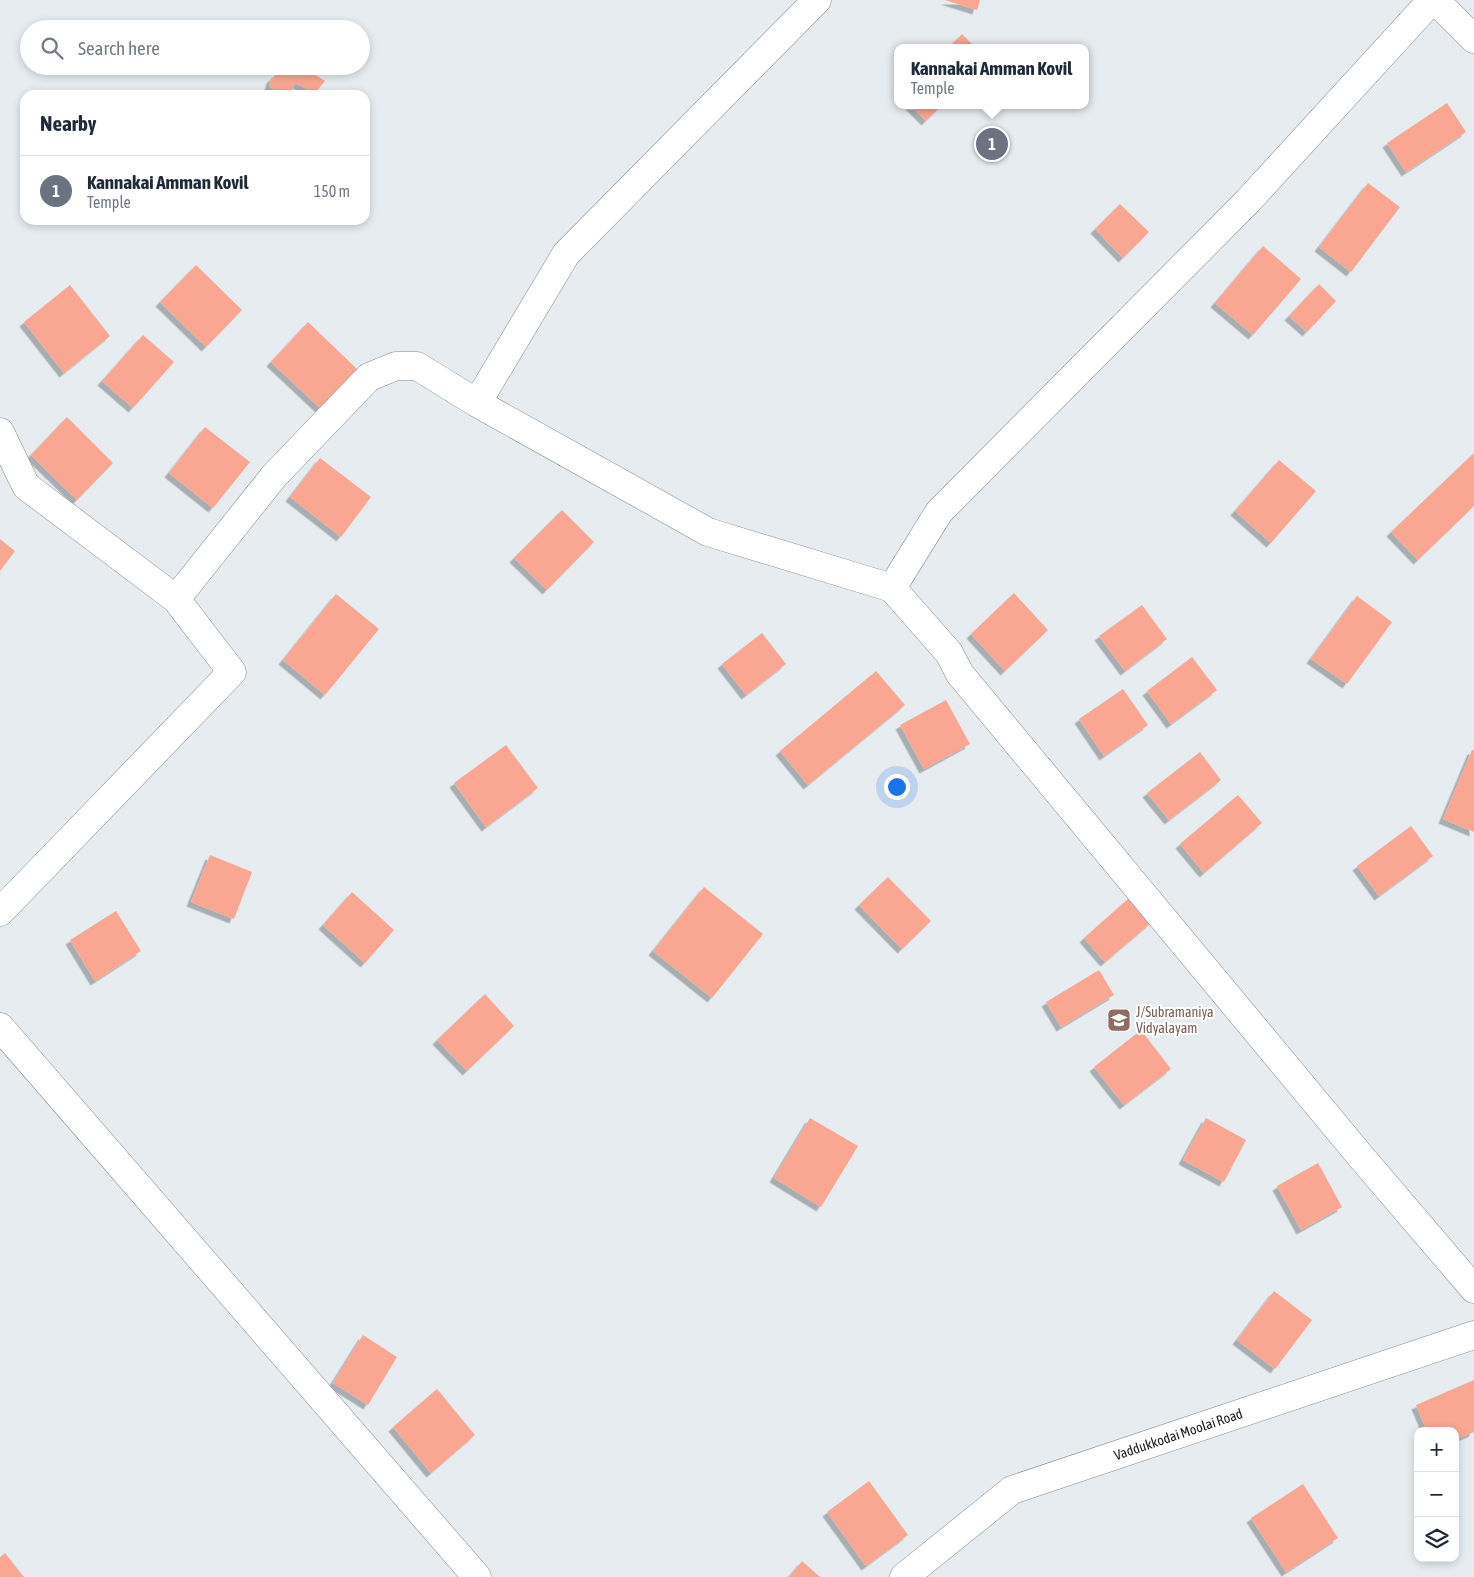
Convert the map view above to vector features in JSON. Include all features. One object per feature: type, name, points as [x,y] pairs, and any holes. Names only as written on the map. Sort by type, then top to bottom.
[{"type":"street","points":[[477,403],[566,254],[817,0]]},
{"type":"street","points":[[892,588],[939,512],[1248,201],[1434,0],[1474,39]]},
{"type":"street","points":[[176,599],[274,476],[369,377],[396,366],[417,366],[477,403],[708,532],[892,588],[949,653],[960,674],[1362,1158],[1474,1289]]},
{"type":"street","points":[[0,432],[26,486],[176,599],[232,672],[0,912]]},
{"type":"street","points":[[0,1027],[477,1577]]},
{"type":"street","name":"Vaddukkodai Moolai Road","points":[[904,1577],[1012,1490],[1474,1335]]},
{"type":"building","points":[[945,0],[980,0],[977,10]]},
{"type":"building","points":[[962,34],[972,44],[952,44]]},
{"type":"building","points":[[276,75],[316,75],[325,81],[318,90],[309,90],[295,83],[292,90],[274,90],[269,86],[271,79]]},
{"type":"building","points":[[1447,103],[1466,132],[1406,172],[1387,143]]},
{"type":"building","points":[[914,109],[938,109],[926,121]]},
{"type":"building","points":[[1368,183],[1400,207],[1351,272],[1319,247]]},
{"type":"building","points":[[1120,204],[1149,232],[1123,258],[1095,229]]},
{"type":"building","points":[[1263,246],[1301,279],[1253,335],[1215,303]]},
{"type":"building","points":[[196,265],[242,310],[206,347],[160,302]]},
{"type":"building","points":[[1319,284],[1336,301],[1307,332],[1289,316]]},
{"type":"building","points":[[70,285],[110,336],[64,373],[24,322]]},
{"type":"building","points":[[308,322],[357,369],[320,408],[271,362]]},
{"type":"building","points":[[143,335],[174,362],[133,408],[102,381]]},
{"type":"building","points":[[67,417],[113,463],[77,500],[31,455]]},
{"type":"building","points":[[205,427],[250,462],[213,508],[169,473]]},
{"type":"building","points":[[1474,453],[1474,506],[1418,560],[1391,532]]},
{"type":"building","points":[[320,458],[371,497],[341,537],[290,497]]},
{"type":"building","points":[[1279,460],[1316,491],[1271,543],[1235,511]]},
{"type":"building","points":[[562,510],[594,542],[547,590],[514,558]]},
{"type":"building","points":[[0,539],[15,551],[0,571]]},
{"type":"building","points":[[1014,593],[1048,630],[1005,671],[971,634]]},
{"type":"building","points":[[336,594],[379,629],[325,695],[283,660]]},
{"type":"building","points":[[1357,596],[1392,622],[1347,684],[1311,659]]},
{"type":"building","points":[[1142,605],[1167,639],[1125,671],[1099,636]]},
{"type":"building","points":[[762,633],[786,664],[746,695],[722,664]]},
{"type":"building","points":[[1192,657],[1217,690],[1171,724],[1147,691]]},
{"type":"building","points":[[876,671],[905,705],[808,785],[780,751]]},
{"type":"building","points":[[1123,689],[1148,725],[1104,756],[1079,719]]},
{"type":"building","points":[[946,700],[970,744],[924,769],[900,725]]},
{"type":"building","points":[[506,745],[538,788],[486,827],[454,783]]},
{"type":"building","points":[[1472,750],[1474,750],[1474,832],[1443,819]]},
{"type":"building","points":[[1200,752],[1221,780],[1169,820],[1147,793]]},
{"type":"building","points":[[1238,795],[1262,823],[1204,873],[1180,844]]},
{"type":"building","points":[[1411,826],[1433,856],[1379,896],[1357,866]]},
{"type":"building","points":[[210,855],[252,872],[234,919],[191,902]]},
{"type":"building","points":[[888,877],[931,921],[902,949],[859,905]]},
{"type":"building","points":[[704,887],[763,934],[712,998],[653,951]]},
{"type":"building","points":[[352,892],[394,930],[365,963],[323,925]]},
{"type":"building","points":[[1129,898],[1151,923],[1105,962],[1084,938]]},
{"type":"building","points":[[116,911],[141,951],[95,981],[70,940]]},
{"type":"building","points":[[1099,970],[1114,995],[1061,1027],[1046,1002]]},
{"type":"building","points":[[485,994],[514,1026],[467,1071],[437,1040]]},
{"type":"building","points":[[1141,1030],[1171,1069],[1124,1105],[1094,1067]]},
{"type":"building","points":[[810,1118],[858,1146],[821,1207],[774,1178]]},
{"type":"building","points":[[1206,1118],[1246,1140],[1224,1182],[1183,1160]]},
{"type":"building","points":[[1318,1163],[1342,1207],[1301,1230],[1277,1186]]},
{"type":"building","points":[[1274,1291],[1312,1320],[1275,1369],[1237,1340]]},
{"type":"building","points":[[363,1335],[397,1357],[368,1405],[333,1383]]},
{"type":"building","points":[[1474,1380],[1474,1432],[1459,1438],[1459,1427],[1425,1427],[1416,1405]]},
{"type":"building","points":[[437,1389],[475,1435],[431,1473],[393,1427]]},
{"type":"building","points":[[869,1481],[908,1535],[866,1566],[827,1512]]},
{"type":"building","points":[[1303,1484],[1338,1538],[1286,1572],[1251,1518]]},
{"type":"building","points":[[5,1553],[24,1577],[0,1577],[0,1557]]},
{"type":"building","points":[[802,1561],[820,1577],[789,1577]]},
{"type":"place","name":"Kannakai Amman Kovil","points":[[992,144]]},
{"type":"place","name":"J/Subramaniya Vidyalayam","points":[[1119,1020]]}]
